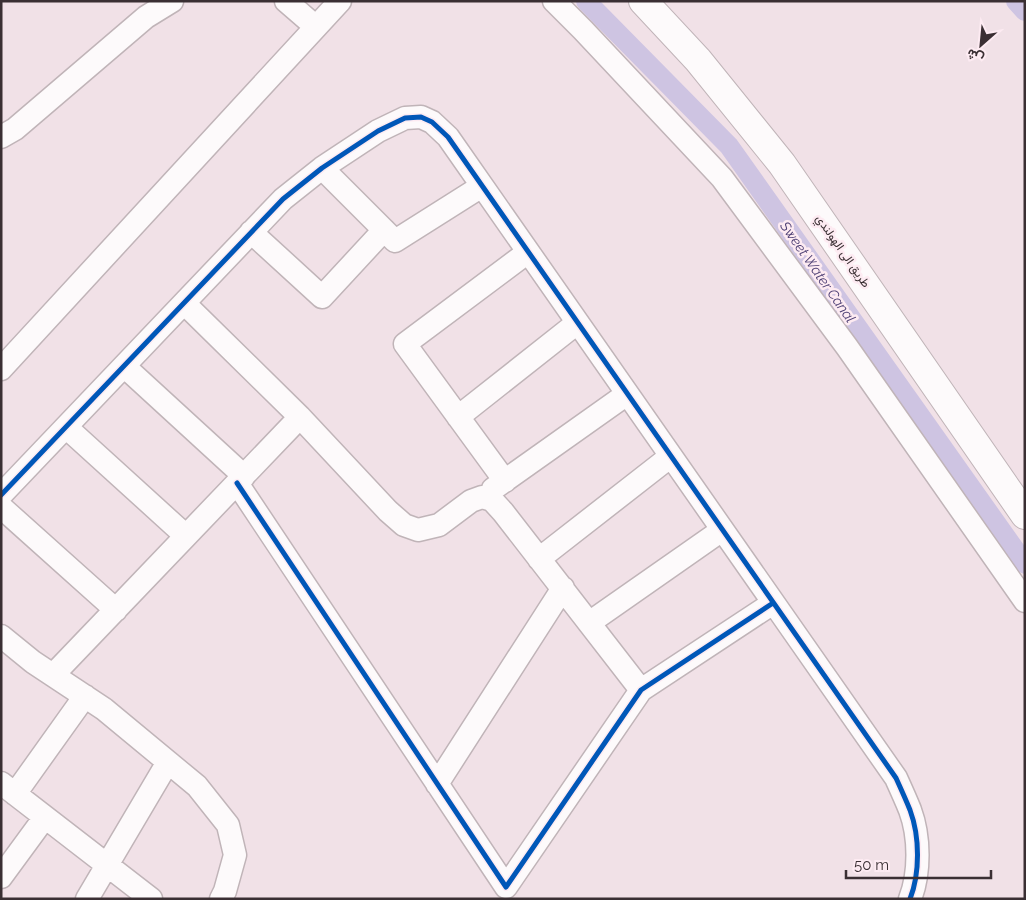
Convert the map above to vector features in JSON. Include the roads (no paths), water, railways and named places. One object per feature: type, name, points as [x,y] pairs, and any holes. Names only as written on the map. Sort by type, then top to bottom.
[{"type":"street","points":[[1,136],[15,129],[146,17],[172,1]]},
{"type":"street","points":[[286,1],[316,27]]},
{"type":"street","points":[[1,369],[340,1]]},
{"type":"street","points":[[554,1],[722,178],[847,347],[1025,601]]},
{"type":"street","name":"طريق الى الهولندي","points":[[643,1],[698,60],[782,164],[1025,515]]},
{"type":"street","points":[[1,495],[283,199],[322,168],[384,128],[405,118],[421,117],[432,122],[448,137],[896,778],[911,812],[918,845],[915,885],[910,899]]},
{"type":"street","points":[[322,168],[395,241],[482,186]]},
{"type":"street","points":[[251,232],[322,297],[384,230]]},
{"type":"street","points":[[505,481],[405,344],[528,252]]},
{"type":"street","points":[[184,303],[300,417],[388,511],[404,525],[418,530],[439,525],[471,501],[482,497],[505,481],[627,394]]},
{"type":"street","points":[[458,416],[578,323]]},
{"type":"street","points":[[124,366],[241,479],[437,784],[506,887],[641,690],[773,602]]},
{"type":"street","points":[[54,675],[300,417]]},
{"type":"street","points":[[66,427],[186,536]]},
{"type":"street","points":[[540,558],[671,456]]},
{"type":"street","points":[[482,497],[492,500],[503,512],[641,690]]},
{"type":"street","points":[[1,507],[116,610]]},
{"type":"street","points":[[589,623],[722,530]]},
{"type":"street","points":[[437,784],[562,588]]},
{"type":"street","points":[[1,636],[33,662],[104,709],[197,786],[228,825],[235,855],[221,899]]},
{"type":"street","points":[[85,696],[8,789],[151,899]]},
{"type":"street","points":[[87,899],[168,762]]},
{"type":"street","points":[[1,877],[45,817]]},
{"type":"waterway","name":"Sweet Water Canal","points":[[586,1],[729,146],[1025,564]]},
{"type":"waterway","points":[[1016,1],[1025,11]]}]
